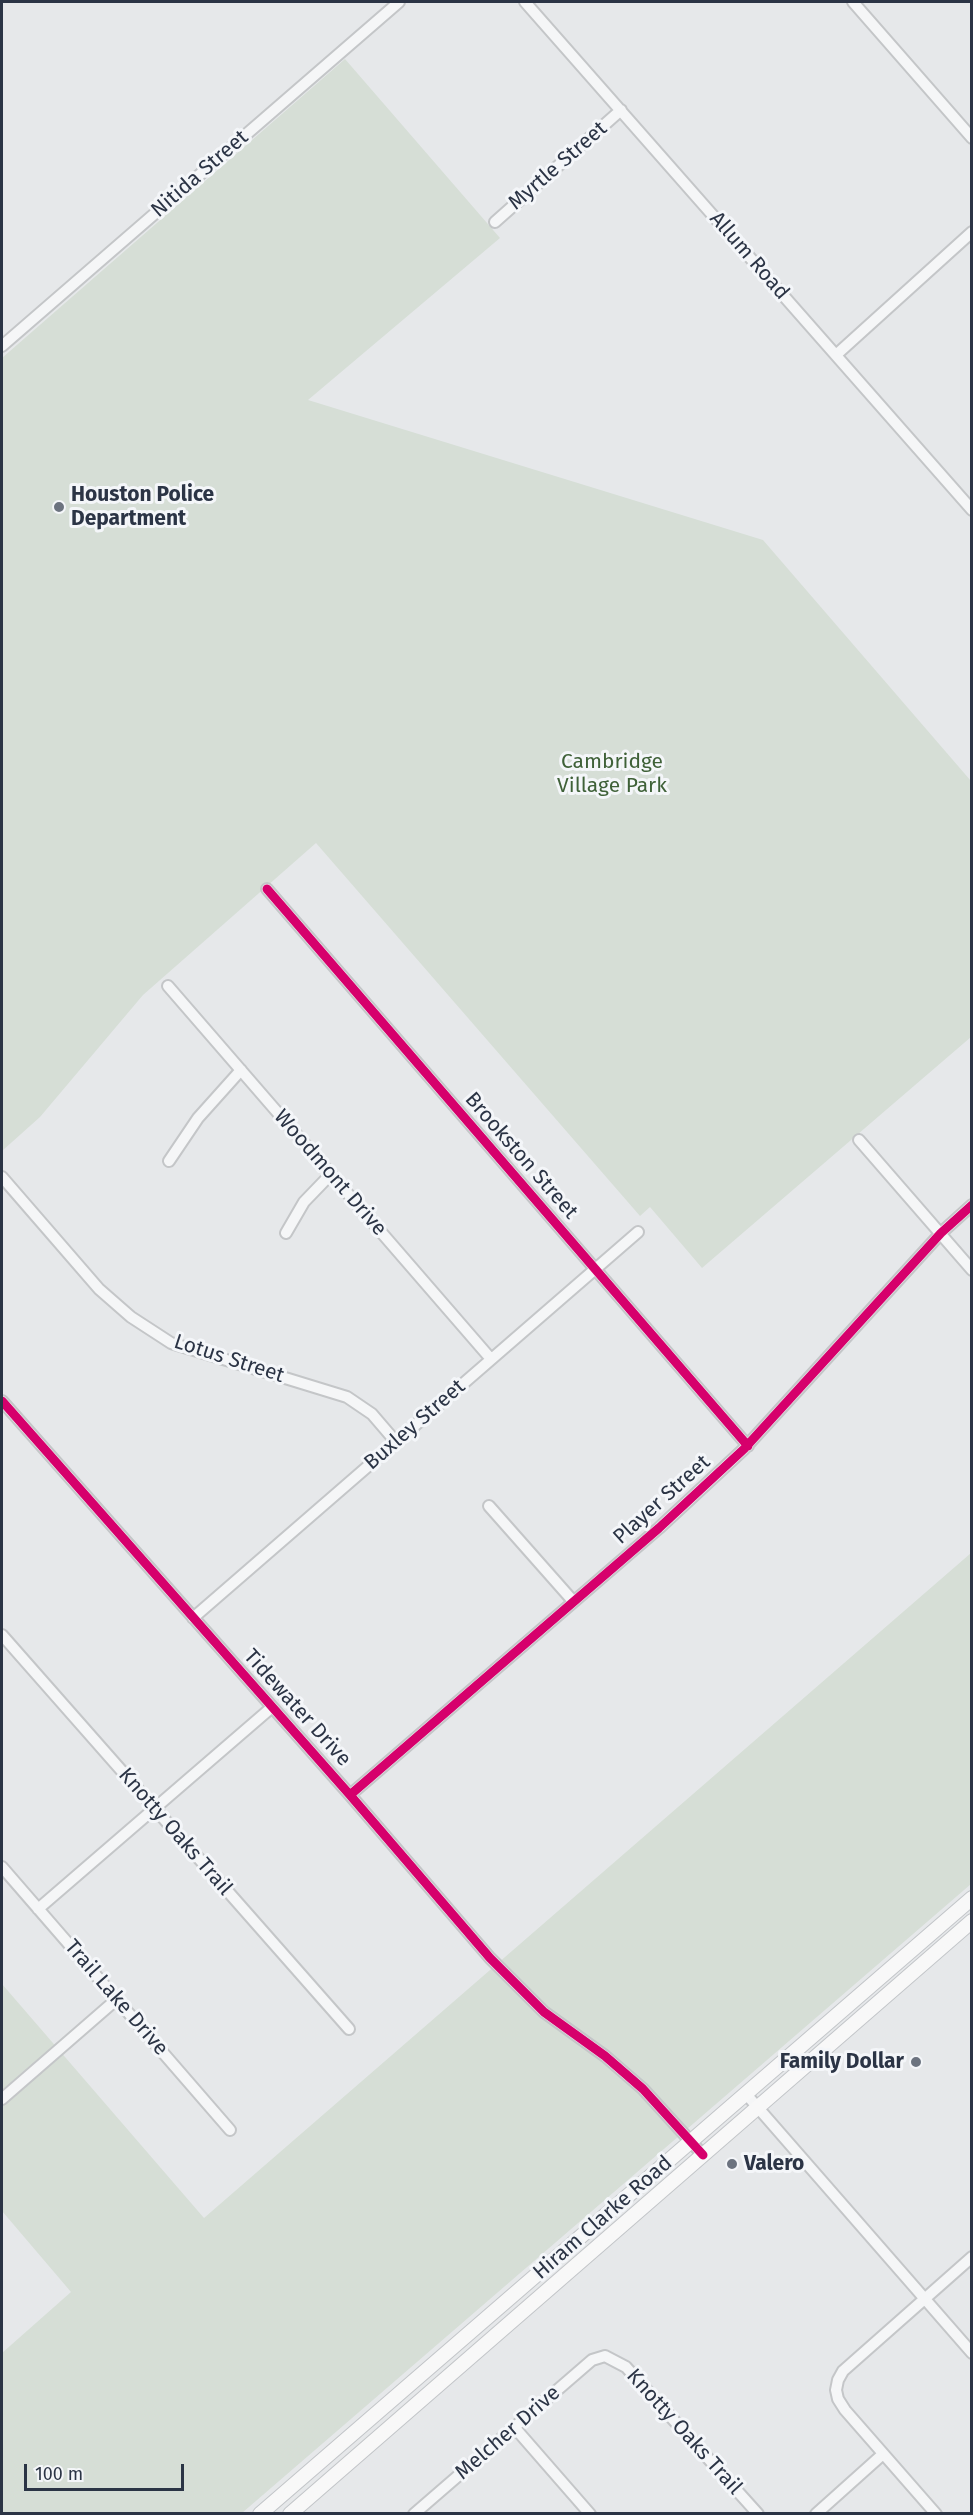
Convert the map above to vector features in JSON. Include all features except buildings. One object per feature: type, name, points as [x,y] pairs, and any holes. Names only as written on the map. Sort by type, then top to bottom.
[{"type":"main road","name":"Hiram Clarke Road","points":[[260,2514],[972,1898]]},
{"type":"main road","name":"Hiram Clarke Road","points":[[290,2514],[972,1920]]},
{"type":"main road","points":[[899,1961],[910,1974]]},
{"type":"main road","points":[[545,2268],[557,2281]]},
{"type":"main road","points":[[396,2397],[408,2410]]},
{"type":"street","name":"Nitida Street","points":[[2,346],[399,2]]},
{"type":"street","name":"Allum Road","points":[[525,2],[972,510]]},
{"type":"street","points":[[853,2],[972,138]]},
{"type":"street","name":"Myrtle Street","points":[[495,222],[621,110]]},
{"type":"street","points":[[836,355],[972,232]]},
{"type":"street","name":"Brookston Street","points":[[267,889],[748,1446]]},
{"type":"street","name":"Woodmont Drive","points":[[168,986],[491,1359]]},
{"type":"street","points":[[169,1161],[198,1118],[241,1070]]},
{"type":"street","points":[[859,1140],[972,1270]]},
{"type":"street","points":[[286,1233],[304,1202],[331,1174]]},
{"type":"street","name":"Lotus Street","points":[[2,1177],[99,1289],[131,1317],[171,1343],[347,1397],[372,1414],[396,1442]]},
{"type":"street","name":"Player Street","points":[[350,1795],[660,1528],[748,1446],[941,1233],[972,1205]]},
{"type":"street","name":"Buxley Street","points":[[193,1618],[638,1232]]},
{"type":"street","name":"Tidewater Drive","points":[[2,1401],[350,1795],[490,1958],[544,2012],[605,2056],[643,2089],[703,2155]]},
{"type":"street","points":[[489,1506],[573,1601]]},
{"type":"street","name":"Knotty Oaks Trail","points":[[2,1635],[349,2029]]},
{"type":"street","points":[[38,1909],[271,1708]]},
{"type":"street","name":"Trail Lake Drive","points":[[2,1867],[230,2130]]},
{"type":"street","points":[[2,2099],[117,1999]]},
{"type":"street","points":[[746,2094],[972,2353]]},
{"type":"street","points":[[936,2514],[845,2410],[838,2399],[836,2390],[843,2371],[972,2257]]},
{"type":"street","name":"Knotty Oaks Trail","points":[[605,2356],[626,2367],[758,2514]]},
{"type":"street","name":"Melcher Drive","points":[[415,2513],[592,2360],[605,2356]]},
{"type":"street","points":[[515,2428],[590,2514]]},
{"type":"street","points":[[816,2514],[883,2454]]},
{"type":"green space","name":"Cambridge Village Park","points":[[345,59],[500,238],[308,400],[763,540],[971,781],[971,1037],[702,1268],[650,1207],[640,1216],[316,843],[143,995],[40,1117],[2,1151],[2,358]]},
{"type":"green space","points":[[971,1553],[971,1884],[242,2513],[2,2513],[2,2353],[71,2292],[2,2211],[2,1984],[204,2218]]},
{"type":"cycle path","points":[[267,889],[748,1446]]},
{"type":"cycle path","points":[[350,1795],[659,1528],[744,1449],[941,1233],[972,1205]]},
{"type":"cycle path","points":[[2,1401],[350,1795],[490,1958],[544,2012],[605,2056],[643,2089],[703,2155]]},
{"type":"place","name":"Houston Police Department","points":[[59,507]]},
{"type":"place","name":"Family Dollar","points":[[916,2062]]},
{"type":"place","name":"Valero","points":[[732,2164]]}]
